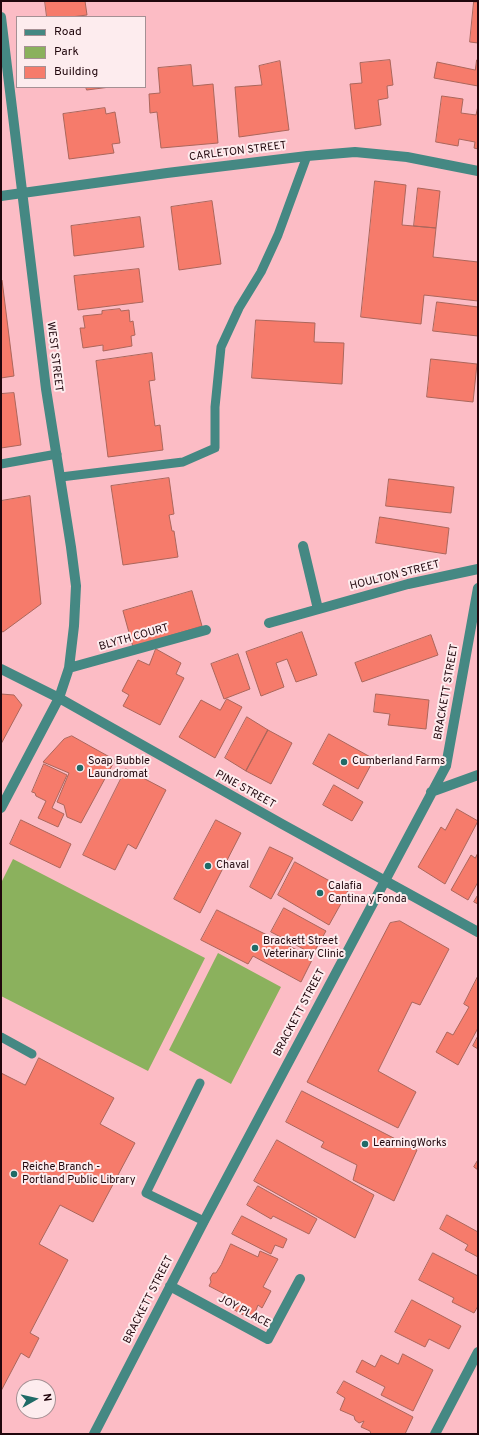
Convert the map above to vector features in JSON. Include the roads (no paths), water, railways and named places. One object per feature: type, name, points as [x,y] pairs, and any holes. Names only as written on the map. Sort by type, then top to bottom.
[{"type":"street","name":"WEST STREET","points":[[1,17],[46,389],[61,477],[76,586],[74,626],[69,668],[59,698],[1,808]]},
{"type":"street","name":"CARLETON STREET","points":[[1,196],[167,173],[307,156],[355,152],[407,157],[478,171]]},
{"type":"street","points":[[303,546],[318,609]]},
{"type":"street","name":"HOULTON STREET","points":[[269,623],[408,584],[478,569]]},
{"type":"street","name":"BRACKETT STREET","points":[[94,1434],[204,1221],[446,766],[478,588]]},
{"type":"street","name":"BLYTH COURT","points":[[69,668],[206,630]]},
{"type":"street","name":"PINE STREET","points":[[1,669],[59,698],[384,881],[478,932]]},
{"type":"street","points":[[431,792],[478,775]]},
{"type":"street","name":"JOY PLACE","points":[[170,1286],[268,1339],[300,1279]]},
{"type":"street","points":[[435,1434],[478,1352]]},
{"type":"lane","points":[[61,477],[183,462],[215,448],[215,407],[221,347],[239,308],[260,272],[278,235],[307,156]]},
{"type":"lane","points":[[1,464],[57,454]]},
{"type":"lane","points":[[1,1037],[32,1054]]},
{"type":"lane","points":[[200,1083],[146,1192],[204,1221]]},
{"type":"place","name":"Cumberland Farms","points":[[344,762]]},
{"type":"place","name":"Soap Bubble Laundromat","points":[[80,768]]},
{"type":"place","name":"Chaval","points":[[208,866]]},
{"type":"place","name":"Calafia Cantina y Fonda","points":[[320,893]]},
{"type":"place","name":"Brackett Street Veterinary Clinic","points":[[255,948]]},
{"type":"place","name":"LearningWorks","points":[[365,1144]]},
{"type":"place","name":"Reiche Branch - Portland Public Library","points":[[14,1174]]}]
